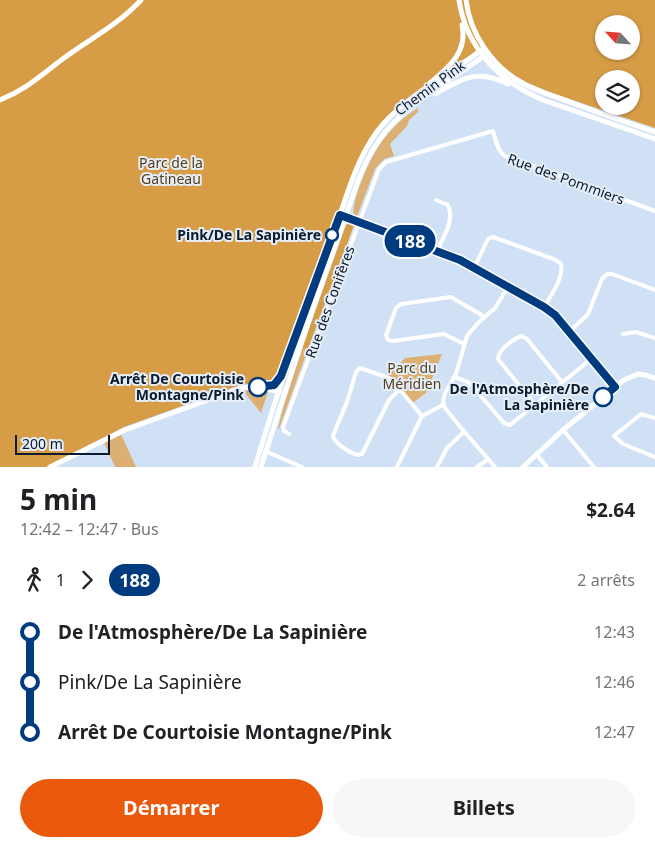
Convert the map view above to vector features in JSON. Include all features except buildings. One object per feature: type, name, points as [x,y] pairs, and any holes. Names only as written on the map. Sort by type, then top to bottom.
[{"type":"main road","points":[[0,100],[20,92],[64,58],[121,19],[141,0]]},
{"type":"main road","points":[[410,100],[450,66],[459,53],[464,34],[459,0]]},
{"type":"main road","points":[[466,0],[470,21],[492,68],[531,94]]},
{"type":"main road","points":[[460,7],[469,34],[503,70],[523,84],[655,132]]},
{"type":"main road","name":"Chemin Pink","points":[[281,392],[312,310],[358,165],[370,143],[384,123],[410,100],[484,52]]},
{"type":"main road","name":"Chemin Pink","points":[[255,467],[263,450],[300,323],[343,216],[375,146],[396,120],[484,52]]},
{"type":"main road","points":[[416,104],[464,78],[477,75],[494,78],[531,94],[655,139]]},
{"type":"main road","points":[[53,467],[120,432],[241,388],[274,385],[279,379],[300,323]]},
{"type":"main road","points":[[523,467],[624,380],[635,375],[655,378]]},
{"type":"main road","points":[[258,387],[281,392]]},
{"type":"main road","name":"Chemin Pink","points":[[261,467],[263,450]]},
{"type":"street","name":"Rue des Pommiers","points":[[493,131],[498,151],[505,158],[525,163],[655,211]]},
{"type":"street","name":"Rue des Conifères","points":[[289,434],[284,431],[283,427],[379,169],[386,162],[493,131]]},
{"type":"street","points":[[436,200],[448,205],[450,218],[436,251]]},
{"type":"street","points":[[343,216],[436,251],[474,268],[544,307],[555,315],[615,387]]},
{"type":"street","points":[[474,268],[488,240],[493,237],[556,260],[561,264],[561,272],[552,294],[544,307]]},
{"type":"street","points":[[569,332],[588,314],[602,279],[607,274],[612,274],[655,290]]},
{"type":"street","points":[[494,467],[443,405],[445,393],[454,377],[464,344],[472,329],[495,308],[508,287]]},
{"type":"street","points":[[464,344],[444,334],[393,341],[388,340],[386,336],[396,308],[401,304],[448,297],[485,317]]},
{"type":"street","points":[[623,334],[636,332],[655,338]]},
{"type":"street","points":[[535,404],[498,359],[499,352],[522,336],[527,339],[562,382]]},
{"type":"street","points":[[454,377],[468,382],[506,425],[512,424],[591,359]]},
{"type":"street","points":[[399,390],[389,400],[362,454],[356,455],[335,441],[333,438],[334,433],[358,370],[365,369],[387,377],[399,390],[422,416]]},
{"type":"street","points":[[396,467],[422,416],[443,405]]},
{"type":"street","points":[[655,418],[642,414],[614,436],[623,444],[655,458]]},
{"type":"street","points":[[564,430],[594,467]]},
{"type":"street","points":[[437,467],[446,448],[464,432]]},
{"type":"street","points":[[263,450],[302,467]]},
{"type":"street","points":[[536,454],[547,467]]},
{"type":"street","points":[[477,467],[487,460]]},
{"type":"green space","name":"Parc de la Gatineau","points":[[0,0],[655,0],[655,128],[617,115],[640,115],[640,70],[595,70],[595,108],[528,83],[502,66],[484,45],[386,118],[351,177],[281,370],[274,381],[264,384],[240,385],[124,427],[46,467],[0,467]]},
{"type":"green space","points":[[418,108],[418,112],[409,120],[407,126],[390,144],[394,156],[384,159],[375,169],[356,219],[354,218],[354,207],[358,191],[369,164],[381,142],[397,124]]},
{"type":"green space","points":[[350,222],[354,225],[308,349],[302,348],[346,225]]},
{"type":"green space","points":[[302,348],[308,349],[278,429],[283,408]]},
{"type":"green space","name":"Parc du Méridien","points":[[442,354],[426,393],[411,404],[387,377],[405,358]]},
{"type":"green space","points":[[241,388],[269,389],[261,413]]},
{"type":"green space","points":[[120,432],[136,467],[115,467],[103,440]]},
{"type":"bus line","name":"188","points":[[258,387],[274,385],[281,376],[340,215],[460,260],[544,307],[555,315],[615,387],[603,397]]},
{"type":"place","name":"Pink/De La Sapinière","points":[[332,235]]},
{"type":"place","name":"Arrêt De Courtoisie Montagne/Pink","points":[[258,387]]},
{"type":"place","name":"De l'Atmosphère/De La Sapinière","points":[[603,397]]}]
